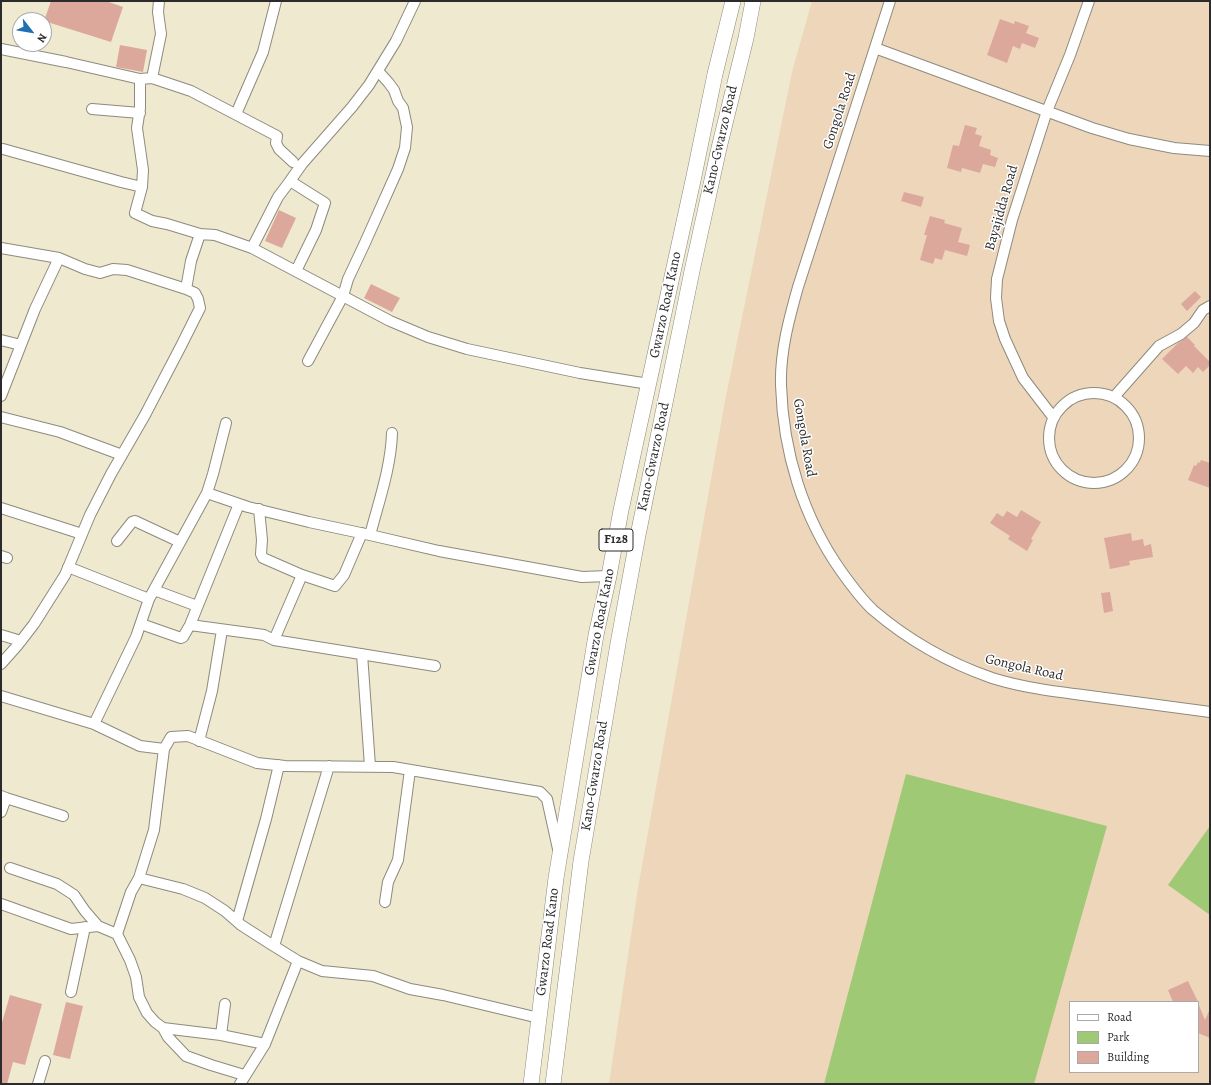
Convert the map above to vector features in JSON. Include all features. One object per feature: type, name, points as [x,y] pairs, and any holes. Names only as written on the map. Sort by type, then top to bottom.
[{"type":"main road","name":"Gwarzo Road Kano","points":[[531,1084],[559,855],[596,635],[621,510],[733,1]]},
{"type":"main road","name":"Kano-Gwarzo Road","points":[[553,1084],[582,860],[619,638],[638,535],[693,264],[746,38],[753,1]]},
{"type":"street","points":[[152,78],[161,34],[158,12],[159,1]]},
{"type":"street","points":[[236,114],[262,52],[276,1]]},
{"type":"street","points":[[252,248],[278,197],[316,147],[352,107],[369,85],[396,41],[415,1]]},
{"type":"street","name":"Gongola Road","points":[[890,1],[798,287],[788,326],[783,355],[781,384],[784,421],[794,474],[808,512],[827,552],[851,585],[872,609],[930,652],[993,678],[1028,687],[1210,712]]},
{"type":"street","name":"Bayajidda Road","points":[[1053,417],[1023,378],[1013,359],[999,321],[996,298],[997,279],[1002,254],[1047,111],[1070,55],[1089,1]]},
{"type":"street","points":[[875,48],[1092,128],[1129,139],[1174,148],[1210,152]]},
{"type":"street","points":[[1,49],[66,62],[140,80],[152,78],[191,90],[277,136],[276,143],[279,149],[293,162]]},
{"type":"street","points":[[308,361],[342,296],[348,279],[398,169],[405,148],[407,127],[403,108],[398,101],[394,90],[378,71]]},
{"type":"street","points":[[140,80],[140,113],[137,128],[143,170],[142,187],[135,213],[152,221],[200,234],[215,235],[252,248],[390,321],[428,337],[453,345],[580,373],[649,384]]},
{"type":"street","points":[[92,109],[140,113]]},
{"type":"street","points":[[3,149],[142,187]]},
{"type":"street","points":[[290,181],[325,203],[316,230],[296,271]]},
{"type":"street","points":[[186,289],[191,261],[200,234]]},
{"type":"street","points":[[1,248],[59,258],[85,269],[100,273],[113,269],[127,270],[195,293],[200,308],[174,360],[90,515],[68,567],[47,605],[22,641],[1,664]]},
{"type":"street","points":[[1,396],[35,309],[59,258]]},
{"type":"street","points":[[1114,397],[1159,346],[1181,334],[1194,323],[1203,310],[1210,306]]},
{"type":"street","points":[[1,340],[21,346]]},
{"type":"street","points":[[1086,393],[1101,393],[1114,397],[1126,406],[1135,418],[1139,433],[1138,448],[1133,462],[1122,473],[1109,481],[1094,483],[1079,481],[1061,468],[1056,462],[1050,448],[1050,433],[1053,417],[1073,398],[1086,393]]},
{"type":"street","points":[[1,417],[60,432],[122,455]]},
{"type":"street","points":[[94,724],[136,637],[152,594],[207,493],[226,423]]},
{"type":"street","points":[[260,510],[262,540],[261,554],[263,558],[302,575],[335,586],[344,575],[366,534],[382,491],[389,460],[392,433]]},
{"type":"street","points":[[207,493],[260,510],[439,551],[582,577],[609,576]]},
{"type":"street","points":[[141,624],[181,638],[183,637],[190,625],[239,504]]},
{"type":"street","points":[[1,508],[82,534]]},
{"type":"street","points":[[118,541],[132,522],[135,521],[180,542]]},
{"type":"street","points":[[68,567],[152,594],[197,606]]},
{"type":"street","points":[[274,640],[302,575]]},
{"type":"street","points":[[190,625],[264,635],[274,640],[435,666]]},
{"type":"street","points":[[199,742],[212,691],[222,630]]},
{"type":"street","points":[[1,635],[22,641]]},
{"type":"street","points":[[362,654],[370,766]]},
{"type":"street","points":[[1,696],[94,724],[140,746],[164,749]]},
{"type":"street","points":[[117,934],[131,892],[139,878],[154,830],[164,749],[171,737],[188,736],[199,742],[257,763],[279,765],[393,767],[540,792],[546,799],[559,855]]},
{"type":"street","points":[[237,921],[264,826],[279,765]]},
{"type":"street","points":[[274,946],[329,766]]},
{"type":"street","points":[[385,902],[388,882],[398,860],[410,770]]},
{"type":"street","points":[[1,812],[4,797],[63,816]]},
{"type":"street","points":[[10,868],[57,884],[74,895],[98,926],[117,934],[130,960],[136,978],[139,997],[147,1013],[163,1028],[168,1037],[186,1056],[242,1079],[265,1044],[298,961]]},
{"type":"street","points":[[139,878],[183,889],[204,898],[298,961],[322,971],[373,976],[410,989],[443,995],[539,1018]]},
{"type":"street","points":[[1,904],[71,929],[98,926]]},
{"type":"street","points":[[71,992],[85,927]]},
{"type":"street","points":[[221,1035],[225,1004]]},
{"type":"street","points":[[163,1028],[221,1035],[265,1044]]},
{"type":"street","points":[[38,1084],[45,1061]]},
{"type":"shaded area","points":[[812,1],[1210,1],[1210,1084],[609,1084],[638,888],[725,401],[792,72]]},
{"type":"green space","points":[[906,774],[1107,826],[1034,1084],[824,1084]]},
{"type":"green space","points":[[1210,826],[1210,915],[1168,885]]},
{"type":"building","points":[[51,1],[106,1],[123,7],[111,42],[52,24],[52,12],[47,12]]},
{"type":"building","points":[[1000,19],[1014,24],[1015,21],[1029,26],[1026,33],[1039,38],[1035,48],[1022,43],[1020,49],[1013,46],[1007,63],[987,55]]},
{"type":"building","points":[[120,45],[147,50],[143,72],[116,67]]},
{"type":"building","points":[[965,125],[977,128],[975,134],[982,136],[979,146],[991,150],[990,155],[998,158],[995,167],[983,164],[980,173],[962,168],[961,172],[947,168],[953,145],[959,146]]},
{"type":"building","points":[[904,192],[924,197],[921,207],[901,201]]},
{"type":"building","points":[[279,210],[296,218],[282,248],[265,241]]},
{"type":"building","points":[[930,216],[945,220],[944,223],[962,228],[958,242],[970,245],[967,256],[945,250],[942,260],[935,258],[933,264],[920,260],[927,235],[924,235]]},
{"type":"building","points":[[371,284],[400,298],[392,312],[364,298]]},
{"type":"building","points":[[1195,291],[1201,297],[1187,311],[1181,304]]},
{"type":"building","points":[[1187,337],[1210,362],[1210,365],[1203,372],[1198,367],[1193,373],[1186,366],[1178,374],[1162,359],[1178,343]]},
{"type":"building","points":[[1201,460],[1210,463],[1210,488],[1188,480],[1194,465],[1196,466]]},
{"type":"building","points":[[1021,510],[1041,522],[1031,539],[1033,540],[1027,551],[1008,539],[1010,536],[990,523],[997,513],[1003,517],[1007,511],[1017,517]]},
{"type":"building","points":[[1131,533],[1132,541],[1143,539],[1144,546],[1151,544],[1153,557],[1129,561],[1130,565],[1110,569],[1104,538]]},
{"type":"building","points":[[1110,592],[1113,611],[1104,613],[1101,593]]},
{"type":"building","points":[[1188,981],[1198,1001],[1173,1001],[1168,990]]},
{"type":"building","points":[[10,995],[42,1004],[25,1065],[13,1062],[7,1084],[1,1084],[1,1026]]},
{"type":"building","points":[[66,1002],[83,1006],[70,1059],[53,1055]]},
{"type":"building","points":[[1199,1005],[1205,1020],[1210,1009],[1210,1038],[1199,1033]]}]
